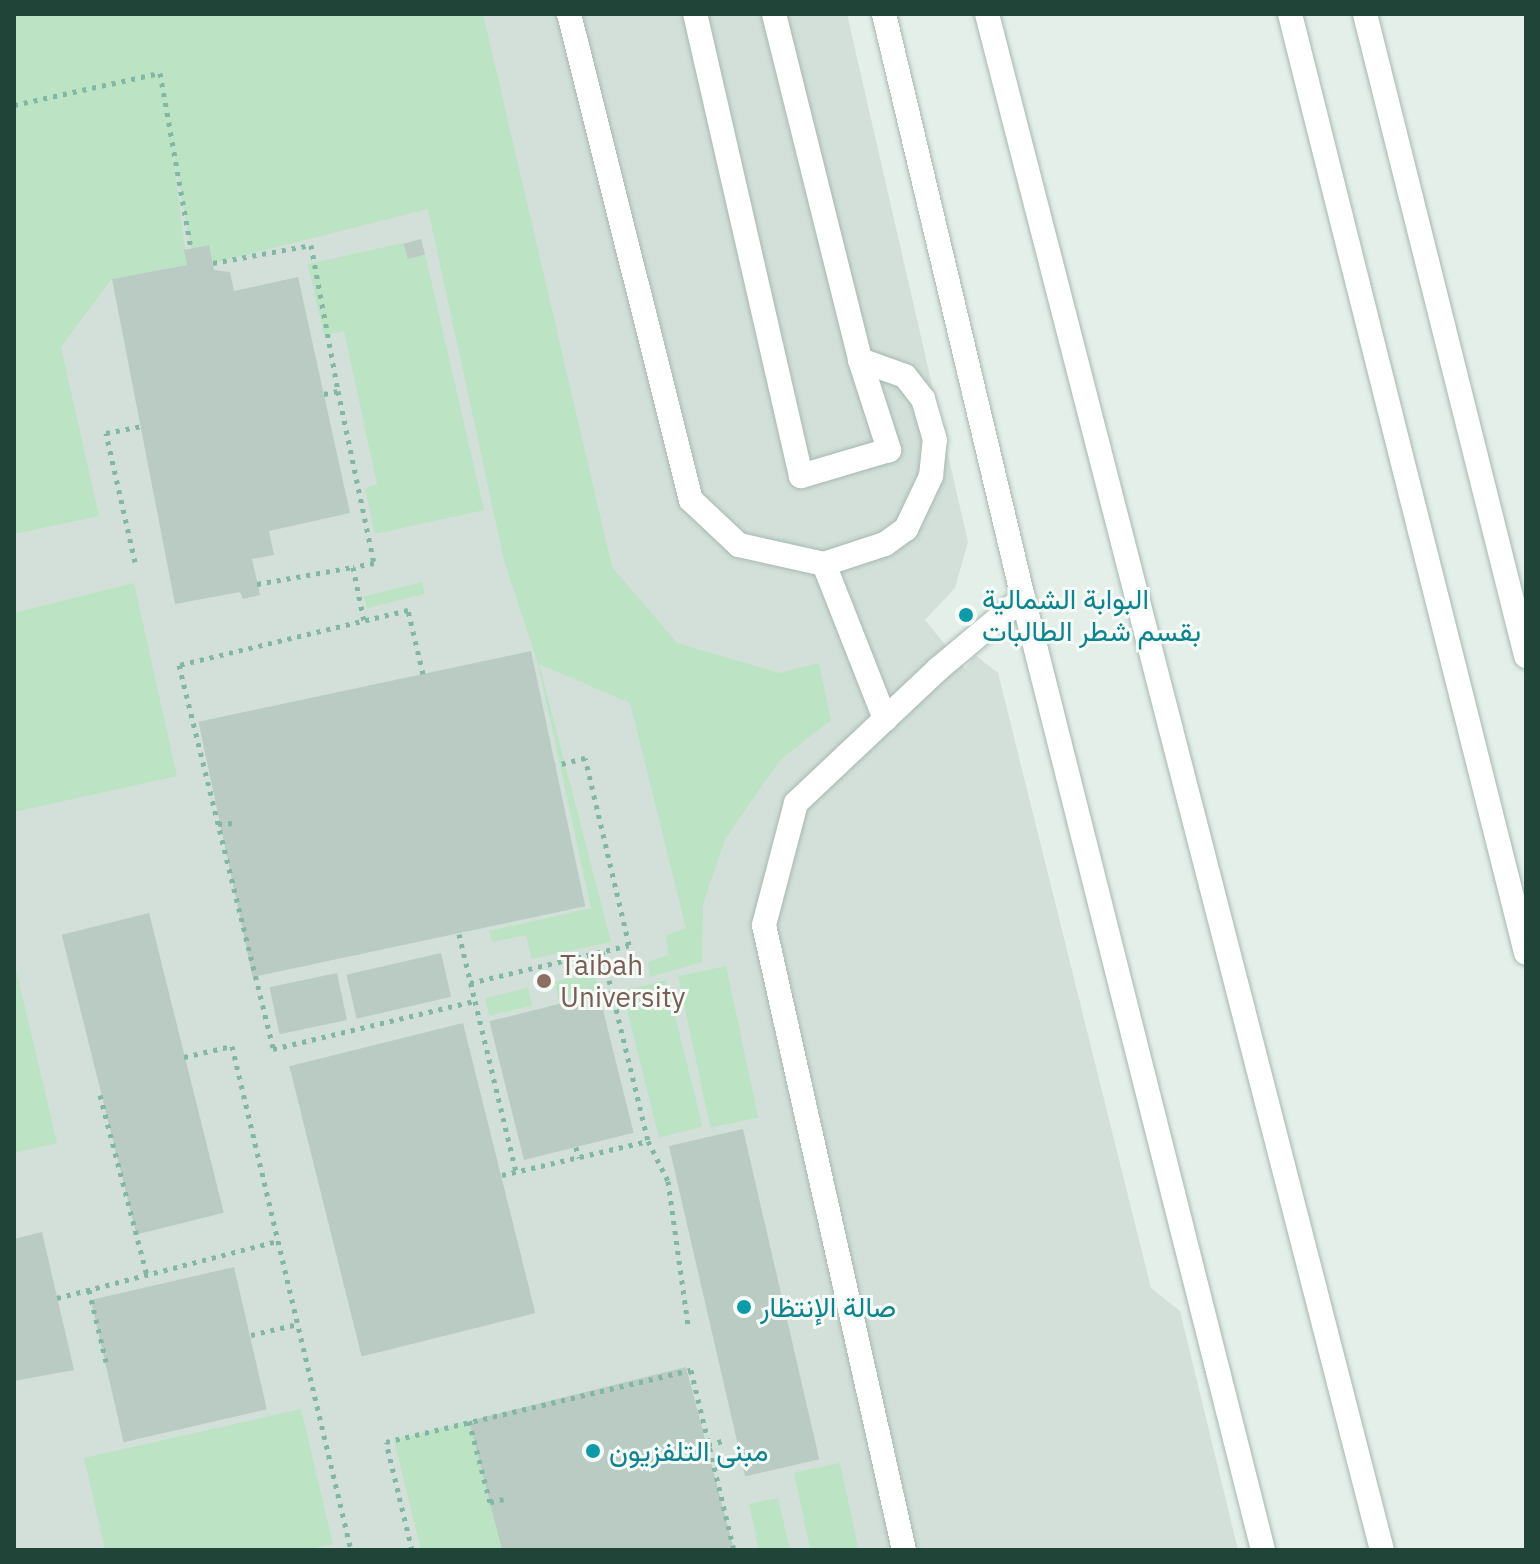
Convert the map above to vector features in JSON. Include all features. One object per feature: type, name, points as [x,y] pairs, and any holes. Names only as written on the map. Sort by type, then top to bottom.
[{"type":"street","points":[[569,14],[691,500],[739,545],[824,564],[885,544],[906,529],[931,476],[935,440],[923,399],[905,376],[860,360]]},
{"type":"street","points":[[695,14],[801,476],[889,450],[860,360],[774,14]]},
{"type":"street","points":[[884,14],[1023,598],[1263,1550]]},
{"type":"street","points":[[987,14],[1382,1550]]},
{"type":"street","points":[[1290,14],[1526,953]]},
{"type":"street","points":[[1365,14],[1526,656]]},
{"type":"street","points":[[824,564],[885,719]]},
{"type":"street","points":[[904,1550],[764,925],[796,803],[885,719],[1023,598]]},
{"type":"path","points":[[14,105],[160,73],[191,249]]},
{"type":"path","points":[[213,263],[311,245],[374,563],[257,584]]},
{"type":"path","points":[[324,394],[338,391]]},
{"type":"path","points":[[135,562],[106,433],[141,426]]},
{"type":"path","points":[[353,567],[364,621]]},
{"type":"path","points":[[423,674],[408,610],[179,665],[273,1049],[475,1001]]},
{"type":"path","points":[[470,983],[629,945],[585,758],[556,765]]},
{"type":"path","points":[[218,824],[234,823]]},
{"type":"path","points":[[459,934],[516,1172]]},
{"type":"path","points":[[602,951],[648,1141],[668,1181],[688,1326]]},
{"type":"path","points":[[184,1057],[232,1046],[351,1550]]},
{"type":"path","points":[[100,1095],[147,1275]]},
{"type":"path","points":[[502,1175],[648,1141]]},
{"type":"path","points":[[576,1147],[578,1158]]},
{"type":"path","points":[[57,1298],[278,1241]]},
{"type":"path","points":[[89,1290],[106,1362]]},
{"type":"path","points":[[251,1335],[298,1324]]},
{"type":"path","points":[[412,1550],[386,1442],[691,1370],[734,1550]]},
{"type":"path","points":[[469,1421],[490,1502],[504,1499]]},
{"type":"path","points":[[708,1445],[726,1440]]},
{"type":"shaded area","name":"Taibah University","points":[[14,14],[847,14],[968,542],[955,588],[925,620],[965,669],[975,655],[998,673],[1151,1288],[1180,1311],[1238,1550],[14,1550]]},
{"type":"green space","points":[[14,14],[483,14],[612,567],[677,643],[779,673],[819,663],[831,720],[780,760],[725,839],[703,904],[702,962],[650,977],[648,962],[668,955],[666,935],[686,928],[630,703],[539,664],[611,942],[532,959],[526,935],[492,942],[489,931],[591,908],[538,664],[504,560],[428,209],[213,263],[191,249],[172,146],[187,265],[112,279],[61,347],[99,516],[14,534]]},
{"type":"green space","points":[[403,243],[407,258],[425,254],[484,510],[375,534],[365,488],[377,484],[344,331],[324,335],[308,264]]},
{"type":"green space","points":[[422,582],[425,594],[367,608],[364,597]]},
{"type":"green space","points":[[134,583],[177,776],[14,812],[14,613]]},
{"type":"green space","points":[[14,961],[57,1143],[14,1153]]},
{"type":"green space","points":[[726,966],[758,1118],[710,1128],[678,976]]},
{"type":"green space","points":[[595,973],[599,992],[559,1000],[555,982]]},
{"type":"green space","points":[[666,980],[703,1127],[659,1137],[622,991]]},
{"type":"green space","points":[[528,988],[532,1006],[489,1015],[485,998]]},
{"type":"green space","points":[[301,1409],[333,1544],[306,1550],[105,1550],[84,1458]]},
{"type":"green space","points":[[469,1421],[502,1550],[421,1550],[394,1440]]},
{"type":"green space","points":[[840,1463],[858,1550],[810,1550],[794,1473]]},
{"type":"green space","points":[[778,1498],[790,1550],[759,1550],[749,1504]]},
{"type":"building","points":[[421,239],[425,254],[408,259],[404,244]]},
{"type":"building","points":[[209,245],[214,270],[230,272],[234,291],[298,277],[350,513],[269,531],[274,555],[252,559],[260,595],[243,599],[240,592],[175,604],[112,279],[187,265],[184,250]]},
{"type":"building","points":[[531,651],[585,906],[253,977],[198,722]]},
{"type":"building","points":[[149,913],[224,1213],[136,1235],[62,935]]},
{"type":"building","points":[[441,953],[451,997],[357,1019],[346,975]]},
{"type":"building","points":[[337,973],[347,1020],[279,1034],[270,987]]},
{"type":"building","points":[[599,994],[634,1133],[524,1160],[489,1021]]},
{"type":"building","points":[[463,1023],[535,1313],[362,1356],[289,1066]]},
{"type":"building","name":"صالة الإنتظار","points":[[743,1129],[819,1459],[745,1476],[669,1146]]},
{"type":"building","points":[[42,1232],[74,1370],[14,1381],[14,1239]]},
{"type":"building","points":[[234,1267],[267,1409],[124,1442],[91,1300]]},
{"type":"building","name":"مبنى التلفزيون","points":[[686,1367],[734,1550],[502,1550],[469,1421]]},
{"type":"place","name":"البوابة الشمالية بقسم شطر الطالبات","points":[[966,615]]},
{"type":"place","name":"Taibah University","points":[[544,981]]},
{"type":"place","name":"صالة الإنتظار","points":[[744,1307]]},
{"type":"place","name":"مبنى التلفزيون","points":[[593,1451]]}]
